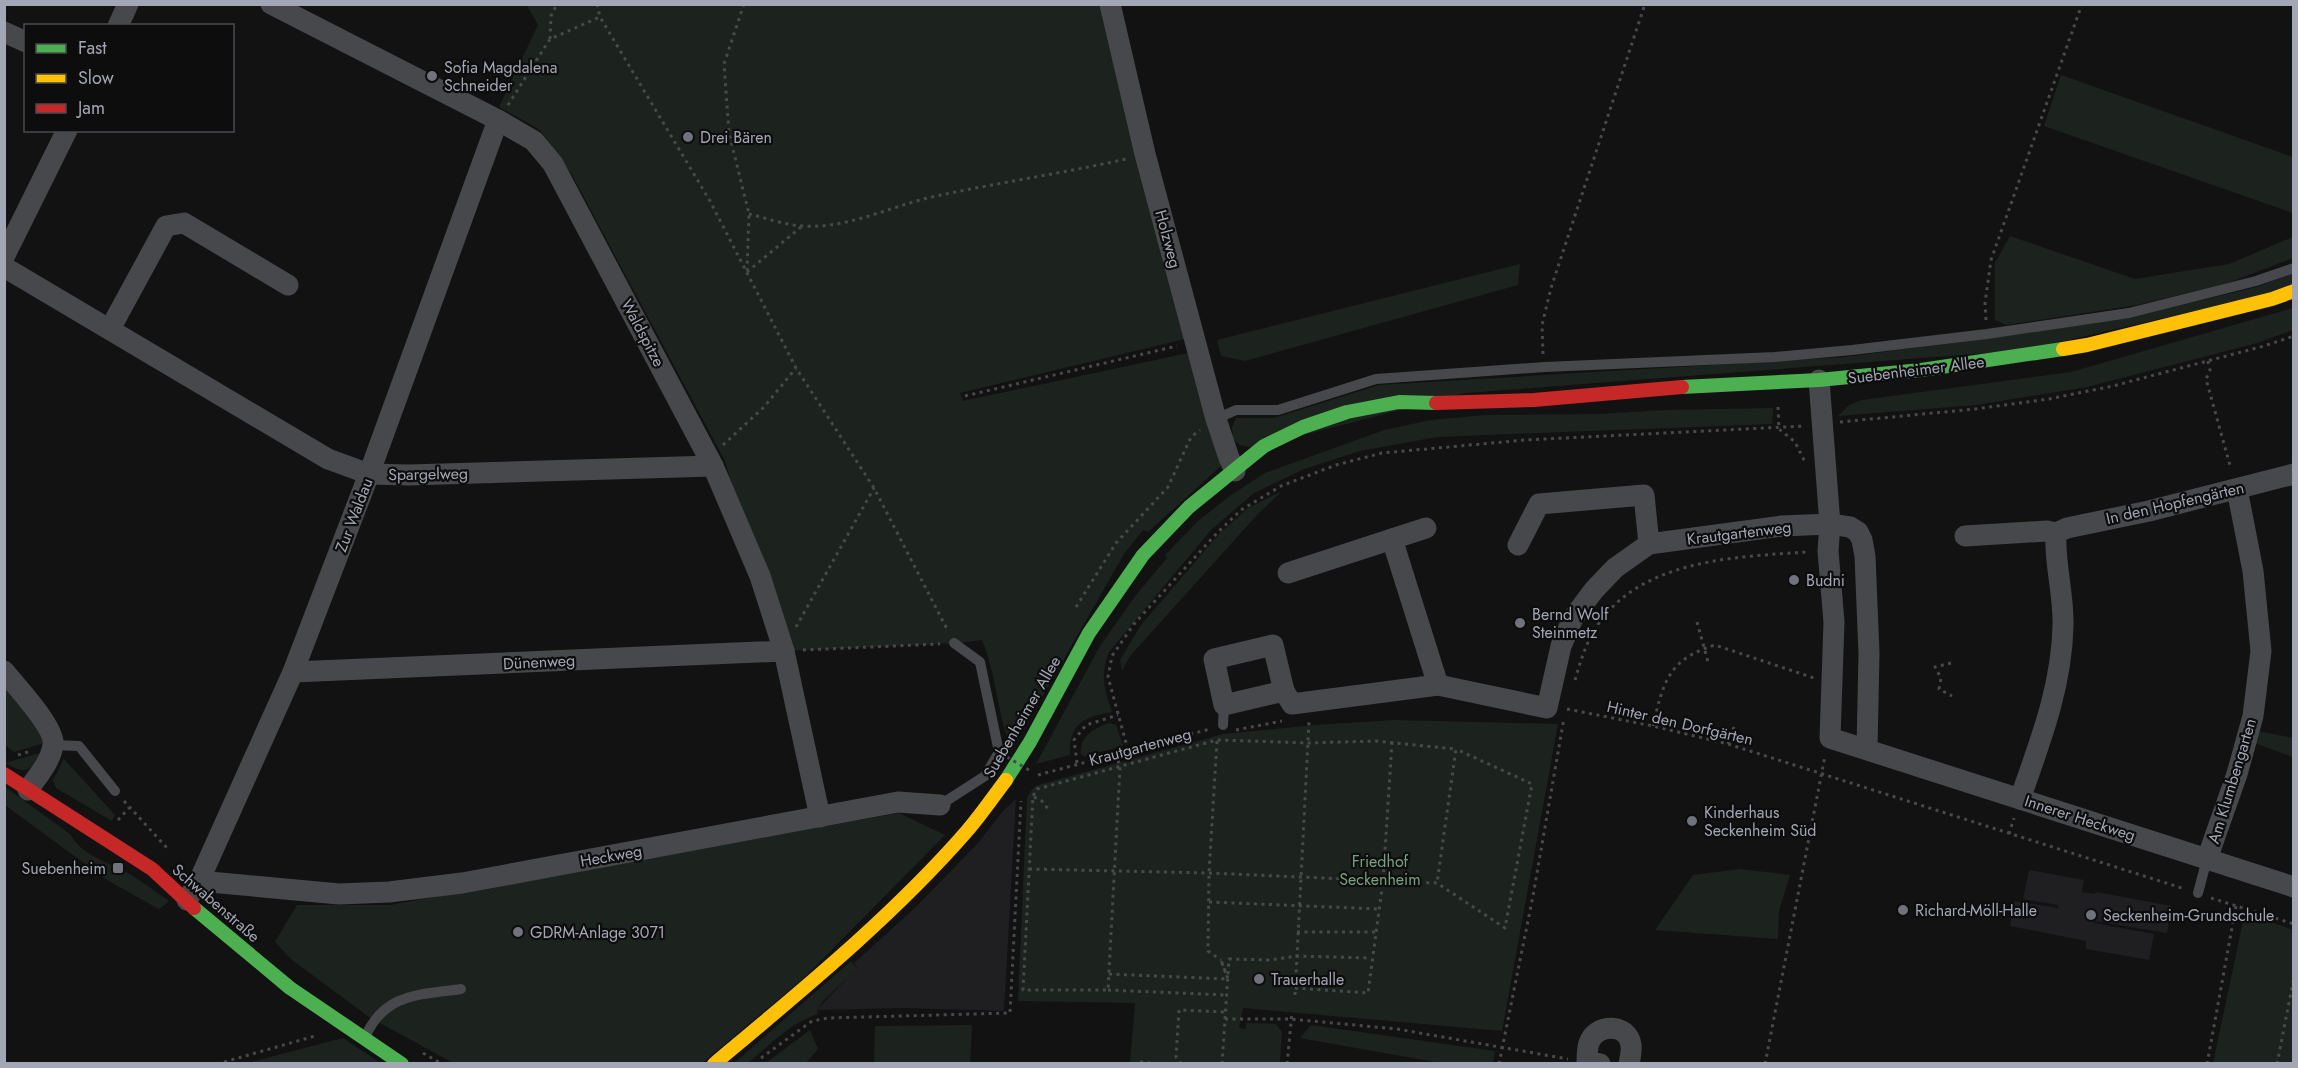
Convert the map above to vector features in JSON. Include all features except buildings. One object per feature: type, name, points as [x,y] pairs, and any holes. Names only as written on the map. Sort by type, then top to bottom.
[{"type":"main road","name":"Suebenheimer Allee","points":[[714,1064],[809,984],[930,872],[969,829],[1007,778],[1030,742],[1089,633],[1143,555],[1189,507],[1264,446],[1303,427],[1347,412],[1399,402],[1454,403],[1534,400],[1653,388],[1820,393],[1921,370],[2087,345],[2272,299],[2294,291]]},
{"type":"main road","points":[[2085,359],[2150,344],[2294,304]]},
{"type":"main road","name":"Suebenheimer Allee","points":[[1534,400],[1641,404]]},
{"type":"main road","name":"Suebenheimer Allee","points":[[1390,418],[1454,403]]},
{"type":"main road","name":"Suebenheimer Allee","points":[[1235,471],[1262,464]]},
{"type":"main road","name":"Schwabenstraße","points":[[4,774],[152,869],[216,928],[262,965],[346,1028],[402,1064]]},
{"type":"street","points":[[119,24],[128,4]]},
{"type":"street","name":"Holzweg","points":[[1110,4],[1145,154],[1216,419],[1235,471]]},
{"type":"street","name":"Waldspitze","points":[[273,5],[498,120],[534,141],[553,164],[713,466],[760,576],[784,651],[820,817]]},
{"type":"street","points":[[4,32],[24,41]]},
{"type":"street","name":"Zur Waldau","points":[[187,900],[199,881],[293,672],[369,474],[498,120]]},
{"type":"street","points":[[4,257],[66,132]]},
{"type":"street","points":[[110,329],[166,226],[184,224],[288,285]]},
{"type":"street","name":"Spargelweg","points":[[4,267],[328,459],[369,474],[409,475],[713,466]]},
{"type":"street","points":[[1820,393],[1830,524],[1828,551],[1834,622],[1830,738]]},
{"type":"street","name":"In den Hopfengärten","points":[[1965,536],[2047,531],[2056,533],[2067,528],[2149,511],[2294,474]]},
{"type":"street","name":"Am Klumbengarten","points":[[2207,859],[2237,774],[2249,729],[2261,651],[2253,571],[2237,489]]},
{"type":"street","points":[[1518,545],[1539,504],[1644,495],[1648,544]]},
{"type":"street","points":[[1830,524],[1850,527],[1858,532],[1865,556],[1869,653],[1867,749]]},
{"type":"street","name":"Krautgartenweg","points":[[1284,691],[1292,704],[1438,685],[1547,708],[1561,646],[1573,618],[1594,590],[1615,568],[1648,544],[1782,526],[1830,524]]},
{"type":"street","points":[[1287,573],[1426,528]]},
{"type":"street","points":[[2020,799],[2047,720],[2058,674],[2063,599],[2055,546],[2056,533]]},
{"type":"street","points":[[1392,539],[1438,685]]},
{"type":"street","points":[[1273,645],[1284,691],[1224,715],[1214,659],[1273,645]]},
{"type":"street","name":"Dünenweg","points":[[293,672],[784,651]]},
{"type":"street","points":[[4,671],[47,725],[53,738],[48,758],[28,790]]},
{"type":"street","name":"Innerer Heckweg","points":[[1830,738],[2294,887]]},
{"type":"street","name":"Heckweg","points":[[199,881],[339,894],[389,892],[462,883],[898,802],[940,805]]},
{"type":"street","points":[[1593,1063],[1589,1043],[1593,1035],[1600,1030],[1612,1027],[1628,1036],[1631,1043],[1629,1064]]},
{"type":"lane","points":[[1216,419],[1236,410],[1278,410],[1377,379],[1775,357],[1987,334],[2129,313],[2256,281],[2294,268]]},
{"type":"lane","points":[[954,643],[980,662],[1003,754]]},
{"type":"lane","points":[[53,745],[79,746],[115,790]]},
{"type":"lane","name":"Heckweg","points":[[940,805],[985,776],[1003,754]]},
{"type":"lane","points":[[2198,893],[2207,859]]},
{"type":"lane","points":[[364,1040],[371,1024],[382,1010],[398,1000],[411,995],[460,989]]},
{"type":"path","points":[[498,120],[550,39],[551,16],[557,4]]},
{"type":"path","points":[[597,4],[600,17],[710,201],[796,368],[874,488],[954,643],[784,651]]},
{"type":"path","points":[[744,4],[724,64],[729,133],[749,214],[747,272]]},
{"type":"path","points":[[1545,368],[1542,325],[1551,288],[1645,4]]},
{"type":"path","points":[[1987,334],[1985,303],[1991,260],[2082,4]]},
{"type":"path","points":[[550,39],[600,17]]},
{"type":"path","points":[[749,214],[802,226],[841,224],[886,212],[923,198],[1058,174],[1145,154]]},
{"type":"path","points":[[747,272],[802,226]]},
{"type":"path","points":[[1128,750],[1108,677],[1112,656],[1134,624],[1241,510],[1281,486],[1336,465],[1382,453],[1525,440],[1779,429],[1975,409],[2049,399],[2113,386],[2294,336]]},
{"type":"path","points":[[965,396],[1196,342]]},
{"type":"path","points":[[2208,361],[2210,370],[2206,379],[2237,489]]},
{"type":"path","points":[[713,466],[722,446],[764,407],[796,368]]},
{"type":"path","points":[[1779,429],[1795,442],[1806,464]]},
{"type":"path","points":[[784,651],[874,488]]},
{"type":"path","points":[[1573,688],[1589,640],[1600,621],[1616,604],[1643,583],[1671,571],[1731,558],[1828,551]]},
{"type":"path","points":[[1697,622],[1708,662]]},
{"type":"path","points":[[1653,726],[1661,690],[1669,674],[1684,659],[1715,645],[1814,678],[1831,680]]},
{"type":"path","points":[[1951,663],[1935,667],[1941,678],[1939,689],[1952,696]]},
{"type":"path","points":[[1498,1064],[1533,896],[1558,744],[1569,699]]},
{"type":"path","points":[[1295,995],[1310,702]]},
{"type":"path","name":"Hinter den Dorfgärten","points":[[1566,709],[1728,744],[2294,924]]},
{"type":"path","name":"Krautgartenweg","points":[[1032,782],[1038,775],[1128,750],[1224,715],[1235,730],[1285,720]]},
{"type":"path","points":[[1077,764],[1074,740],[1086,725],[1118,716]]},
{"type":"path","points":[[1728,744],[1734,727]]},
{"type":"path","points":[[1765,1064],[1830,738]]},
{"type":"path","points":[[1217,740],[1209,873],[1208,951],[1221,960],[1228,979]]},
{"type":"path","points":[[1029,868],[1437,883],[1504,928],[1532,784],[1456,749],[1376,741],[1308,743],[1217,740],[1037,789],[1033,796],[1029,868],[1023,990],[1108,990],[1227,995]]},
{"type":"path","points":[[1295,987],[1368,993],[1383,881],[1392,742]]},
{"type":"path","points":[[1437,883],[1456,749]]},
{"type":"path","points":[[1108,990],[1120,767],[1116,753]]},
{"type":"path","points":[[1003,754],[1029,770]]},
{"type":"path","points":[[115,790],[168,850]]},
{"type":"path","points":[[1033,796],[1042,801],[1048,809]]},
{"type":"path","points":[[755,1064],[784,1039],[812,1021],[828,1018],[1010,1013],[1021,798]]},
{"type":"path","points":[[1209,902],[1379,909]]},
{"type":"path","points":[[2207,1064],[2236,906]]},
{"type":"path","points":[[1297,932],[1376,932]]},
{"type":"path","points":[[1222,1064],[1229,959],[1270,960],[1296,956],[1372,958]]},
{"type":"path","points":[[1109,974],[1228,979]]},
{"type":"path","points":[[2277,1064],[2294,977]]},
{"type":"path","points":[[1181,1064],[1176,1057],[1179,1010],[1226,1012]]},
{"type":"path","points":[[1287,1064],[1292,1012]]},
{"type":"path","points":[[1225,1019],[1290,1019],[1397,1029],[1593,1063]]},
{"type":"path","points":[[217,1064],[346,1028]]},
{"type":"path","points":[[1140,1062],[1162,1064]]},
{"type":"shaded area","points":[[1016,799],[1004,1011],[905,1008],[817,1010],[857,968],[854,963],[917,906],[978,843],[1004,810]]},
{"type":"shaded area","name":"Seckenheim-Grundschule","points":[[2029,870],[2084,880],[2082,892],[2095,894],[2096,892],[2172,906],[2167,933],[2094,921],[2094,923],[2154,934],[2149,960],[2086,949],[2086,941],[2010,926],[2014,901],[2058,908],[2058,905],[2023,899]]},
{"type":"green space","points":[[527,5],[1105,5],[1189,338],[960,393],[963,401],[1193,352],[1222,459],[1220,467],[1148,532],[1143,530],[1124,554],[1012,750],[982,640],[784,651],[757,571],[725,461],[572,175],[540,130],[499,107],[538,25]]},
{"type":"green space","points":[[2061,75],[2293,157],[2293,213],[2044,126]]},
{"type":"green space","points":[[2010,236],[2135,279],[2229,264],[2293,237],[2293,258],[2225,284],[2137,305],[2006,325],[1995,320],[1995,263]]},
{"type":"green space","points":[[1520,264],[1518,285],[1245,361],[1221,356],[1217,340]]},
{"type":"green space","points":[[2293,273],[2293,288],[2026,350],[1466,393],[1254,448],[1240,445],[1233,439],[1232,427],[1236,418],[1274,418],[1379,385],[1845,357],[2135,316],[2257,287]]},
{"type":"green space","points":[[2293,308],[2293,330],[2257,343],[2087,387],[1976,405],[1838,416],[1849,405],[1862,400],[2071,372]]},
{"type":"green space","points":[[1773,408],[1772,424],[1437,437],[1360,451],[1304,469],[1254,493],[1211,530],[1109,652],[1104,682],[1112,712],[1093,716],[1075,729],[1070,744],[1070,755],[1036,764],[1100,646],[1136,595],[1167,558],[1165,555],[1198,521],[1231,495],[1265,473],[1384,430],[1431,420],[1486,415]]},
{"type":"green space","points":[[1282,491],[1257,515],[1130,656],[1122,671],[1120,660],[1141,625],[1219,534],[1248,508]]},
{"type":"green space","points":[[5,680],[44,730],[44,743],[14,752],[5,745]]},
{"type":"green space","name":"Friedhof Seckenheim","points":[[1394,720],[1558,724],[1502,1031],[1243,1008],[1239,1028],[1246,1029],[1246,1023],[1276,1024],[1282,1032],[1280,1063],[1130,1063],[1135,1003],[1018,1001],[1027,797],[1035,786],[1223,734]]},
{"type":"green space","points":[[1109,723],[1116,725],[1123,746],[1085,756],[1081,754],[1085,738],[1093,730]]},
{"type":"green space","points":[[2249,729],[2293,738],[2293,757],[2249,741]]},
{"type":"green space","points":[[40,753],[33,765],[26,770],[5,763]]},
{"type":"green space","points":[[64,759],[115,815],[112,821],[56,788],[53,780]]},
{"type":"green space","points":[[5,787],[70,834],[86,851],[133,876],[169,901],[159,909],[107,880],[5,805]]},
{"type":"green space","points":[[899,813],[945,835],[804,978],[702,1063],[453,1063],[369,1017],[292,960],[275,942],[297,905],[390,905]]},
{"type":"green space","points":[[1740,869],[1790,875],[1779,911],[1778,939],[1655,930],[1693,875]]},
{"type":"green space","points":[[2245,912],[2293,930],[2293,1063],[2213,1063]]},
{"type":"green space","points":[[851,961],[857,969],[823,1001],[817,1010],[818,1014],[789,1029],[748,1063],[733,1064]]},
{"type":"green space","points":[[972,1025],[970,1063],[874,1063],[875,1026]]},
{"type":"green space","points":[[1311,1025],[1495,1051],[1493,1063],[1440,1063],[1300,1038]]},
{"type":"green space","points":[[810,1030],[818,1049],[806,1063],[766,1063]]},
{"type":"green space","points":[[343,1038],[382,1064],[243,1064]]},
{"type":"traffic: fast","points":[[1682,387],[1819,380],[1921,370],[2063,349]]},
{"type":"traffic: fast","points":[[1006,780],[1030,742],[1089,633],[1143,555],[1189,507],[1264,446],[1303,427],[1347,412],[1399,402],[1436,403]]},
{"type":"traffic: fast","points":[[194,908],[290,988],[402,1064]]},
{"type":"traffic: slow","points":[[2063,349],[2272,299],[2294,291]]},
{"type":"traffic: slow","points":[[714,1064],[845,952],[908,893],[967,831],[1006,780]]},
{"type":"traffic: jam","points":[[1436,403],[1534,400],[1682,387]]},
{"type":"traffic: jam","points":[[4,774],[152,869],[194,908]]},
{"type":"place","name":"Sofia Magdalena Schneider","points":[[432,76]]},
{"type":"place","name":"Drei Bären","points":[[688,137]]},
{"type":"place","name":"Budni","points":[[1794,580]]},
{"type":"place","name":"Bernd Wolf Steinmetz","points":[[1520,623]]},
{"type":"place","name":"Kinderhaus Seckenheim Süd","points":[[1692,821]]},
{"type":"place","name":"Suebenheim","points":[[118,868]]},
{"type":"place","name":"Richard-Möll-Halle","points":[[1903,910]]},
{"type":"place","name":"Seckenheim-Grundschule","points":[[2091,915]]},
{"type":"place","name":"GDRM-Anlage 3071","points":[[518,932]]},
{"type":"place","name":"Trauerhalle","points":[[1259,979]]}]
